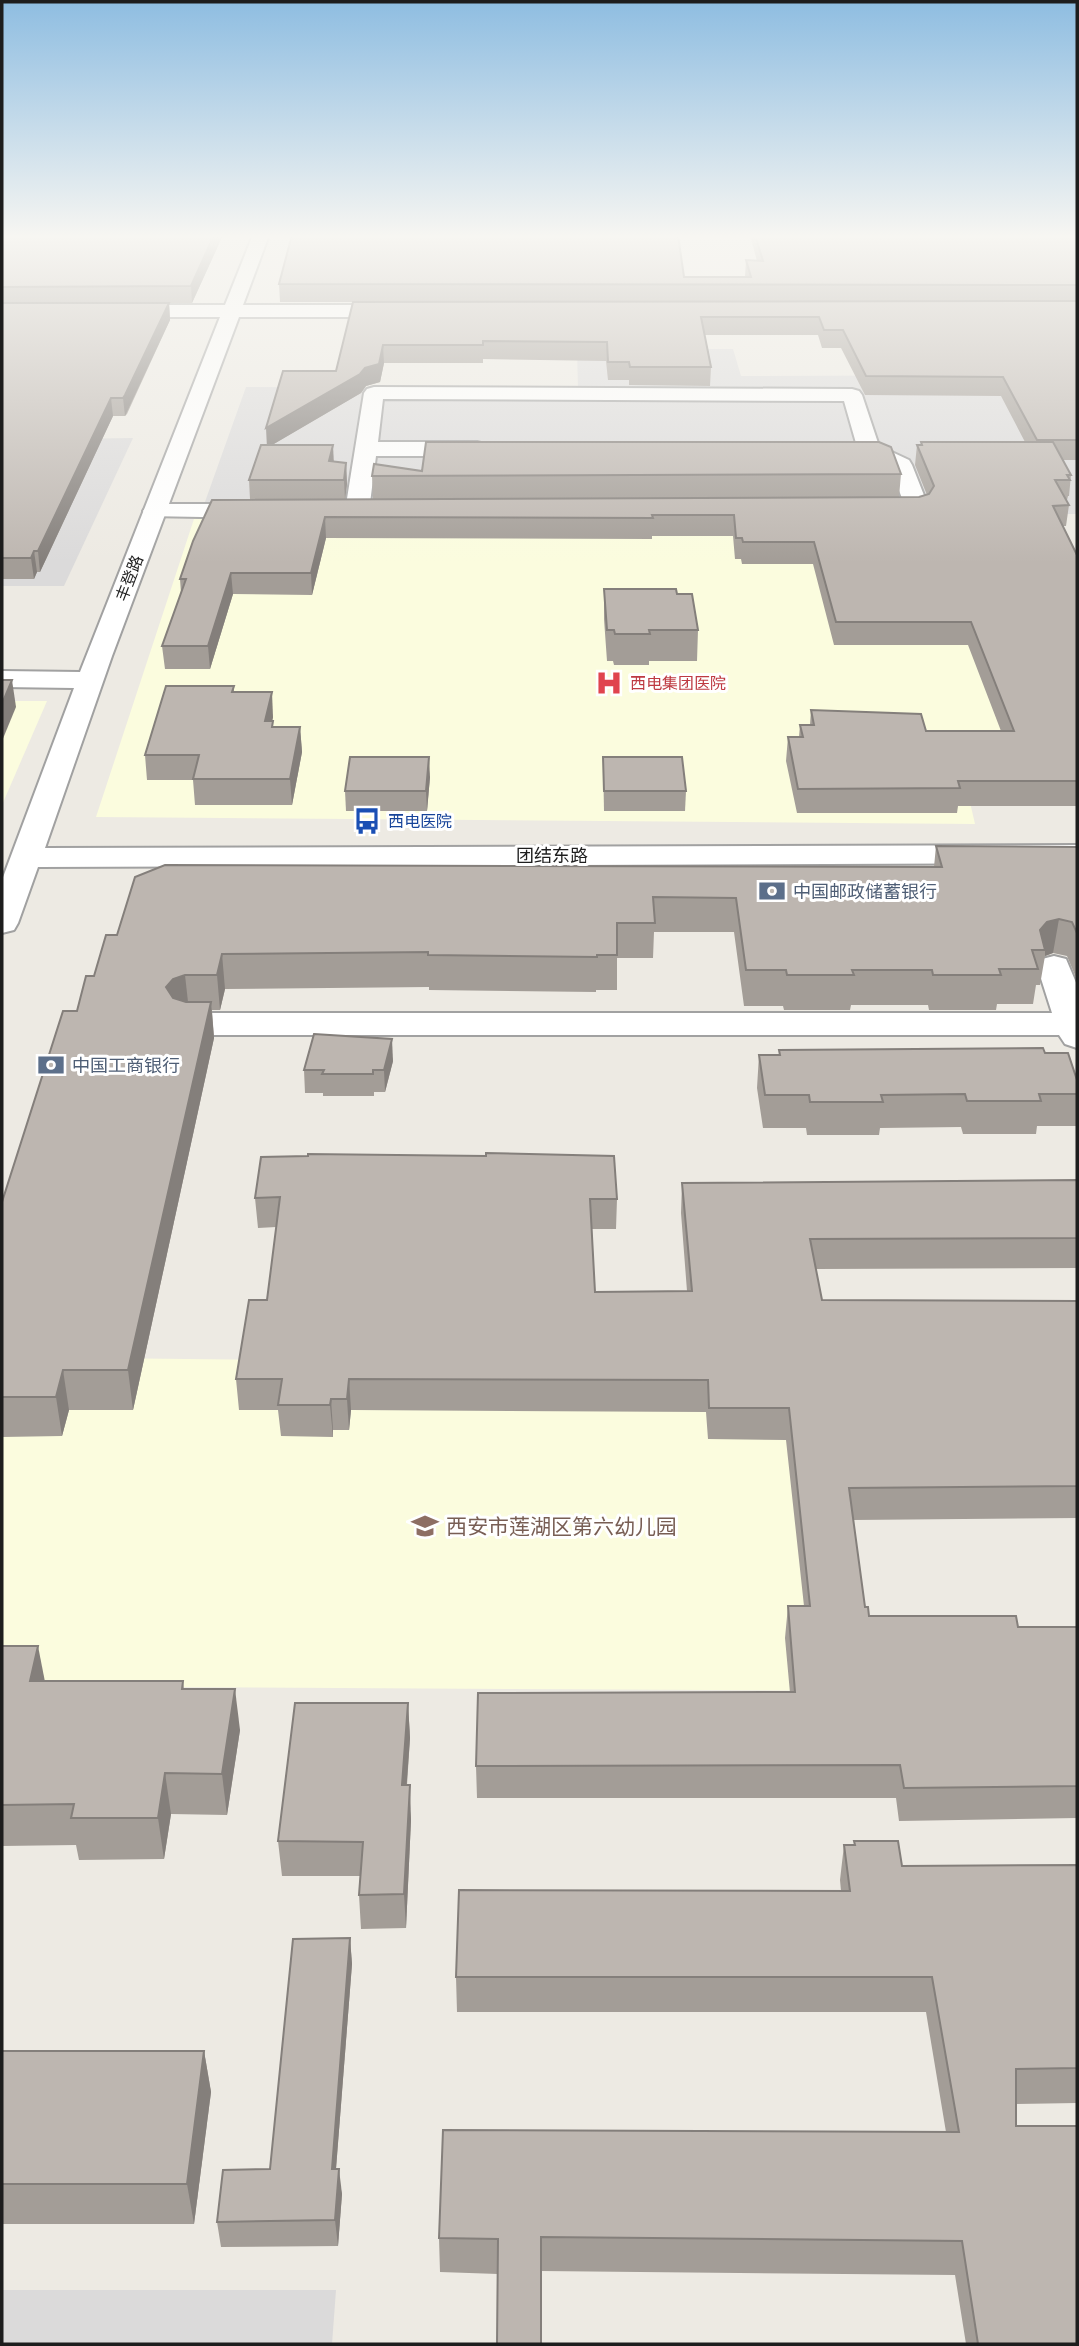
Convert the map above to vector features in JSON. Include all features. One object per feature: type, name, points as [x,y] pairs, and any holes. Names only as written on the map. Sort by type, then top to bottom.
[{"type":"street","name":"丰登路","points":[[2,923],[91,680],[219,344]]},
{"type":"street","points":[[357,511],[374,393],[852,395],[869,450]]},
{"type":"street","points":[[366,449],[492,449]]},
{"type":"street","points":[[841,450],[869,450],[901,465],[917,508],[861,508]]},
{"type":"street","points":[[155,511],[276,511]]},
{"type":"street","points":[[330,511],[385,511]]},
{"type":"street","points":[[2,679],[91,680]]},
{"type":"street","points":[[31,847],[1077,837]]},
{"type":"street","name":"团结东路","points":[[31,847],[363,855],[1077,855]]},
{"type":"street","points":[[190,1024],[1075,1028],[1054,966]]},
{"type":"shaded area","points":[[577,349],[733,349],[741,376],[1053,375],[1077,415],[1077,514],[201,513],[246,387],[578,389]]},
{"type":"shaded area","points":[[133,438],[64,586],[2,586],[2,440]]},
{"type":"shaded area","name":"西电集团医院","points":[[1017,517],[1077,738],[955,737],[975,824],[96,817],[194,519]]},
{"type":"shaded area","points":[[2,701],[47,701],[2,805]]},
{"type":"shaded area","name":"西安市莲湖区第六幼儿园","points":[[2,1357],[821,1366],[876,1691],[2,1686]]},
{"type":"shaded area","points":[[2,2290],[336,2290],[332,2344],[2,2344]]},
{"type":"building","points":[[2,344],[149,344],[123,398],[111,398],[38,551],[34,551],[31,558],[2,558]]},
{"type":"building","points":[[343,344],[483,344],[383,345],[379,364],[365,368],[360,374],[266,428],[283,371],[336,371]]},
{"type":"building","points":[[607,344],[706,344],[711,367],[630,367],[629,362],[608,362]]},
{"type":"building","points":[[850,344],[1077,344],[1077,440],[1037,440],[1003,377],[866,376]]},
{"type":"building","points":[[426,442],[879,442],[891,447],[901,474],[372,476],[374,464],[422,471]]},
{"type":"building","points":[[921,442],[1053,442],[1071,475],[1067,475],[1070,480],[1055,480],[1069,505],[1053,506],[1077,555],[1077,781],[958,781],[960,788],[798,789],[788,737],[803,737],[800,725],[814,725],[811,710],[921,714],[926,731],[1014,731],[971,622],[836,622],[814,542],[743,542],[742,538],[736,538],[734,515],[652,515],[653,518],[325,517],[311,573],[231,573],[208,646],[162,646],[186,579],[180,579],[193,541],[212,500],[919,497],[929,494],[934,486],[917,445],[922,445]]},
{"type":"building","points":[[261,445],[333,445],[329,461],[346,463],[344,480],[249,480]]},
{"type":"building","points":[[604,589],[676,589],[677,594],[692,594],[698,630],[649,630],[650,634],[615,634],[614,630],[607,630]]},
{"type":"building","points":[[2,680],[12,680],[2,704]]},
{"type":"building","points":[[166,686],[234,686],[232,692],[272,692],[265,721],[273,721],[272,727],[300,727],[290,779],[193,779],[199,755],[145,755]]},
{"type":"building","points":[[350,757],[429,757],[426,791],[345,791]]},
{"type":"building","points":[[603,757],[682,757],[686,791],[604,791]]},
{"type":"building","points":[[936,846],[1077,847],[1077,933],[1072,922],[1059,919],[1047,922],[1040,930],[1045,950],[1032,950],[1038,969],[999,969],[1001,975],[933,975],[932,970],[852,970],[854,975],[787,975],[786,970],[746,970],[736,898],[653,897],[655,923],[617,923],[617,955],[428,955],[428,952],[222,954],[217,975],[185,975],[173,979],[166,987],[173,998],[186,1002],[211,1002],[128,1370],[63,1370],[56,1397],[2,1397],[2,1202],[63,1011],[77,1011],[86,976],[94,976],[106,935],[117,935],[135,877],[165,865],[942,867]]},
{"type":"building","points":[[314,1034],[392,1039],[384,1070],[373,1070],[373,1074],[322,1074],[324,1070],[304,1070]]},
{"type":"building","points":[[1043,1048],[1045,1053],[1068,1053],[1077,1080],[1077,1094],[1039,1094],[1041,1101],[967,1101],[965,1094],[881,1095],[883,1102],[810,1102],[809,1095],[765,1095],[759,1055],[780,1055],[779,1050]]},
{"type":"building","points":[[486,1153],[614,1156],[617,1199],[590,1199],[595,1292],[692,1291],[682,1183],[1077,1180],[1077,1238],[810,1239],[822,1300],[1077,1301],[1077,1486],[849,1488],[865,1607],[868,1607],[869,1616],[1016,1616],[1018,1627],[1077,1627],[1077,1786],[904,1788],[900,1765],[476,1766],[478,1693],[795,1692],[788,1606],[810,1606],[789,1408],[709,1408],[708,1380],[349,1379],[347,1399],[331,1399],[330,1405],[278,1405],[282,1379],[236,1379],[249,1300],[267,1300],[280,1197],[255,1198],[261,1157],[308,1154],[486,1156]]},
{"type":"building","points":[[2,1646],[38,1646],[30,1681],[183,1681],[182,1689],[235,1689],[222,1774],[165,1773],[158,1818],[71,1818],[74,1804],[2,1805]]},
{"type":"building","points":[[295,1703],[408,1703],[402,1785],[410,1785],[404,1894],[359,1895],[363,1842],[278,1841]]},
{"type":"building","points":[[854,1841],[898,1841],[902,1866],[1077,1865],[1077,2068],[1016,2069],[1016,2126],[1077,2126],[1077,2344],[978,2344],[962,2241],[541,2237],[541,2344],[497,2344],[498,2239],[439,2238],[443,2130],[959,2132],[932,1977],[456,1977],[459,1890],[850,1891],[844,1845],[855,1845]]},
{"type":"building","points":[[350,1938],[332,2169],[339,2169],[335,2220],[217,2222],[223,2170],[270,2169],[293,1939]]},
{"type":"building","points":[[2,2051],[204,2051],[187,2184],[2,2184]]},
{"type":"place","name":"西电集团医院","points":[[609,683]]},
{"type":"place","name":"西电医院","points":[[367,821]]},
{"type":"place","name":"中国邮政储蓄银行","points":[[772,891]]},
{"type":"place","name":"中国工商银行","points":[[51,1065]]},
{"type":"place","name":"西安市莲湖区第六幼儿园","points":[[425,1526]]}]
